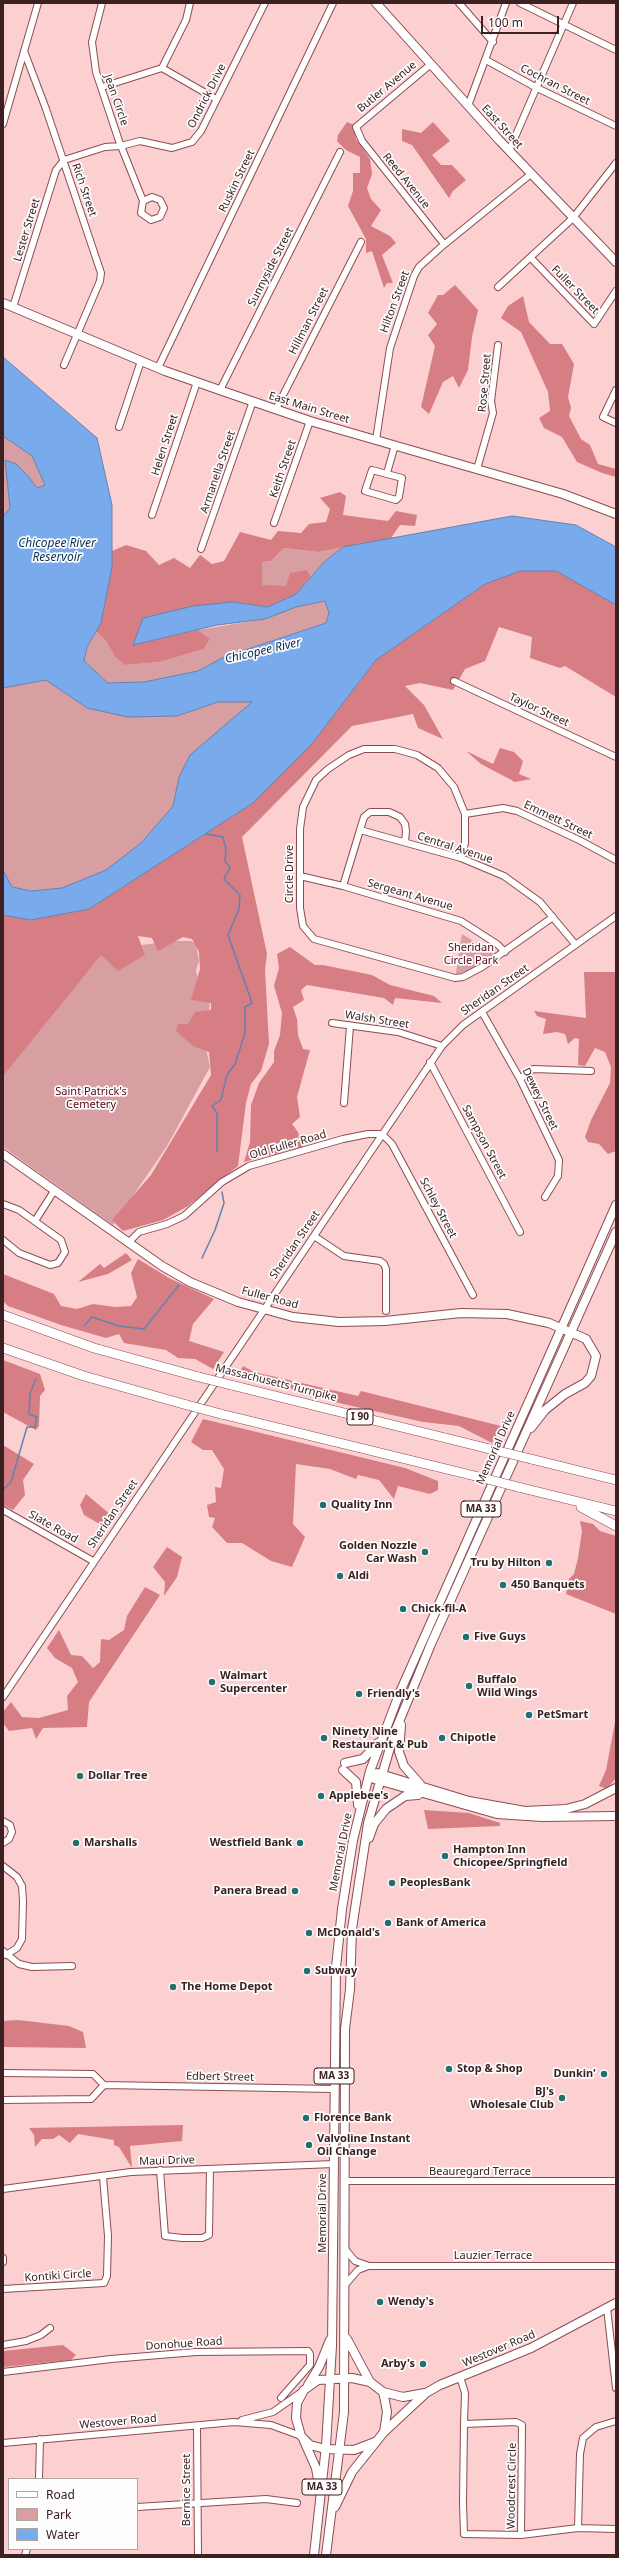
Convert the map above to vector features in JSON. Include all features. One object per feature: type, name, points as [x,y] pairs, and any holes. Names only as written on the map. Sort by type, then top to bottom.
[{"type":"highway","name":"Massachusetts Turnpike","points":[[3,1315],[94,1348],[199,1377],[616,1480]]},
{"type":"highway","points":[[3,1348],[84,1376],[187,1405],[616,1511]]},
{"type":"highway","points":[[548,1495],[590,1511],[616,1526]]},
{"type":"main road","name":"East Street","points":[[378,4],[509,152],[616,262]]},
{"type":"main road","name":"East Main Street","points":[[3,303],[158,368],[276,410],[563,494],[616,514]]},
{"type":"main road","name":"Fuller Road","points":[[3,1154],[128,1243],[190,1282],[226,1298],[293,1317],[342,1322],[492,1313],[525,1317],[562,1328],[586,1339],[596,1356],[591,1376],[585,1383],[565,1394],[545,1410],[523,1438]]},
{"type":"main road","name":"Memorial Drive","points":[[314,2555],[325,2449],[332,2337],[335,2008],[342,1909],[360,1815],[370,1774],[400,1692],[616,1205]]},
{"type":"main road","name":"Memorial Drive","points":[[326,2555],[340,2451],[345,2377],[344,2181],[346,2012],[350,1989],[352,1929],[368,1822],[380,1778],[402,1715],[523,1438],[616,1232]]},
{"type":"main road","points":[[439,1605],[447,1610]]},
{"type":"main road","points":[[402,1715],[399,1752],[404,1766],[422,1786]]},
{"type":"main road","points":[[360,1815],[356,1782],[344,1766],[363,1759],[382,1738]]},
{"type":"main road","points":[[370,1774],[429,1796],[480,1810],[515,1816],[616,1816]]},
{"type":"main road","points":[[380,1778],[422,1786],[469,1801],[525,1811],[566,1809],[585,1804],[616,1788]]},
{"type":"main road","points":[[363,1854],[374,1824],[386,1809],[405,1796],[429,1796]]},
{"type":"main road","points":[[335,2008],[347,2003]]},
{"type":"main road","points":[[335,2008],[346,2012]]},
{"type":"main road","name":"Westover Road","points":[[383,2392],[402,2398],[426,2393],[460,2377],[527,2350],[580,2324],[616,2303]]},
{"type":"main road","points":[[345,2335],[370,2382],[383,2392],[388,2412],[384,2432]]},
{"type":"main road","points":[[321,2495],[316,2468],[302,2438],[296,2411],[306,2388],[319,2367],[332,2337]]},
{"type":"main road","points":[[306,2388],[318,2380],[330,2378],[345,2377],[370,2382]]},
{"type":"main road","name":"Westover Road","points":[[332,2513],[352,2472],[375,2442],[426,2393]]},
{"type":"main road","points":[[302,2438],[310,2445],[340,2451],[354,2450],[375,2442]]},
{"type":"street","points":[[3,124],[38,3]]},
{"type":"street","name":"Jean Circle","points":[[102,3],[92,42],[92,54],[121,146],[143,201]]},
{"type":"street","points":[[102,87],[162,68],[186,20],[190,3]]},
{"type":"street","name":"Ondrick Drive","points":[[64,160],[105,147],[121,146],[140,141],[172,148],[184,146],[192,142],[201,131],[265,3]]},
{"type":"street","name":"Ruskin Street","points":[[158,368],[333,3]]},
{"type":"street","points":[[459,3],[493,42]]},
{"type":"street","points":[[468,106],[493,42],[506,3]]},
{"type":"street","points":[[520,3],[616,50]]},
{"type":"street","points":[[509,152],[573,3]]},
{"type":"street","name":"Rich Street","points":[[24,51],[64,160],[101,273],[100,281],[64,365]]},
{"type":"street","name":"Cochran Street","points":[[486,60],[537,88],[616,126]]},
{"type":"street","name":"Butler Avenue","points":[[356,127],[431,64]]},
{"type":"street","points":[[162,68],[216,99]]},
{"type":"street","name":"Reed Avenue","points":[[356,127],[362,142],[444,244]]},
{"type":"street","name":"Sunnyside Street","points":[[220,390],[340,152]]},
{"type":"street","name":"Lester Street","points":[[13,307],[54,176],[64,160]]},
{"type":"street","points":[[498,287],[573,218],[616,163]]},
{"type":"street","name":"Hilton Street","points":[[376,440],[390,348],[401,311],[419,267],[444,244],[531,174]]},
{"type":"street","name":"Hillman Street","points":[[276,410],[361,242]]},
{"type":"street","name":"Fuller Street","points":[[531,258],[594,324],[616,291]]},
{"type":"street","name":"Rose Street","points":[[477,469],[493,413],[491,400],[498,345]]},
{"type":"street","points":[[119,427],[141,361]]},
{"type":"street","name":"Helen Street","points":[[152,515],[197,382]]},
{"type":"street","points":[[616,390],[603,418],[616,423]]},
{"type":"street","name":"Armanella Street","points":[[202,549],[253,402]]},
{"type":"street","name":"Keith Street","points":[[274,524],[310,421]]},
{"type":"street","points":[[387,473],[395,445]]},
{"type":"street","points":[[372,470],[387,473],[402,478],[403,481],[399,497],[396,500],[365,491],[372,470]]},
{"type":"street","name":"Taylor Street","points":[[454,681],[616,757]]},
{"type":"street","name":"Circle Drive","points":[[461,858],[465,837],[465,814],[458,794],[449,780],[424,758],[395,749],[357,751],[328,769],[316,780],[309,793],[301,821],[300,876],[303,926],[314,939],[455,978],[472,973],[505,952],[553,917]]},
{"type":"street","name":"Emmett Street","points":[[465,814],[503,808],[517,811],[579,840],[616,860]]},
{"type":"street","points":[[343,886],[362,821],[368,813],[376,810],[389,812],[400,817],[405,824],[405,842]]},
{"type":"street","name":"Central Avenue","points":[[360,830],[461,858],[504,876],[540,902],[575,944]]},
{"type":"street","name":"Sergeant Avenue","points":[[300,876],[343,886],[461,921],[496,944],[505,952]]},
{"type":"street","name":"Sheridan Street","points":[[3,1697],[442,1046],[463,1025],[616,916]]},
{"type":"street","name":"Dewey Street","points":[[482,1012],[520,1079],[559,1160],[560,1170],[545,1197]]},
{"type":"street","name":"Walsh Street","points":[[332,1023],[398,1032],[442,1046]]},
{"type":"street","points":[[344,1103],[350,1026]]},
{"type":"street","name":"Sampson Street","points":[[430,1062],[520,1232]]},
{"type":"street","points":[[520,1079],[533,1068],[591,1071]]},
{"type":"street","name":"Old Fuller Road","points":[[128,1243],[139,1232],[167,1224],[184,1216],[222,1182],[249,1166],[343,1139],[368,1134],[382,1134]]},
{"type":"street","name":"Schley Street","points":[[382,1134],[392,1144],[473,1295]]},
{"type":"street","points":[[35,1221],[54,1191]]},
{"type":"street","points":[[3,1204],[19,1210],[61,1240],[64,1246],[64,1257],[58,1262],[50,1265],[40,1263],[19,1253],[3,1240]]},
{"type":"street","points":[[314,1236],[344,1256],[380,1261],[384,1264],[386,1269],[386,1311]]},
{"type":"street","name":"Slate Road","points":[[3,1510],[94,1561]]},
{"type":"street","points":[[3,1821],[10,1825],[12,1832],[9,1839],[3,1842]]},
{"type":"street","points":[[3,1866],[16,1877],[22,1886],[23,1902],[22,1939],[17,1948],[4,1953]]},
{"type":"street","points":[[4,1953],[19,1964],[32,1967],[72,1966]]},
{"type":"street","points":[[3,2072],[93,2074],[104,2085],[91,2099],[3,2100]]},
{"type":"street","name":"Edbert Street","points":[[104,2085],[334,2089]]},
{"type":"street","name":"Maui Drive","points":[[3,2189],[160,2170],[334,2164]]},
{"type":"street","points":[[160,2170],[166,2236],[202,2238],[209,2235],[210,2169]]},
{"type":"street","name":"Kontiki Circle","points":[[3,2289],[104,2283],[107,2276],[108,2236],[103,2177]]},
{"type":"street","name":"Beauregard Terrace","points":[[344,2181],[616,2181]]},
{"type":"street","name":"Lauzier Terrace","points":[[345,2249],[355,2261],[369,2266],[616,2266]]},
{"type":"street","points":[[345,2285],[358,2270],[369,2266]]},
{"type":"street","points":[[607,2308],[613,2334],[616,2388]]},
{"type":"street","points":[[3,2345],[26,2341],[41,2335],[50,2328]]},
{"type":"street","name":"Donohue Road","points":[[3,2372],[111,2359],[196,2352],[308,2351],[310,2354],[310,2365],[282,2398]]},
{"type":"street","name":"Woodcrest Circle","points":[[460,2377],[465,2393],[464,2424],[464,2534],[521,2535],[522,2425],[516,2422],[464,2424]]},
{"type":"street","name":"Westover Road","points":[[3,2442],[234,2422],[273,2412],[306,2388]]},
{"type":"street","points":[[578,2528],[580,2454],[583,2438],[596,2427],[616,2421]]},
{"type":"street","name":"Westover Road","points":[[234,2422],[271,2425],[302,2438]]},
{"type":"street","name":"Bernice Street","points":[[197,2426],[198,2555]]},
{"type":"street","points":[[39,2478],[40,2439]]},
{"type":"street","points":[[138,2506],[266,2499],[297,2503]]},
{"type":"street","points":[[521,2535],[578,2528],[616,2529]]},
{"type":"green space","points":[[3,436],[32,456],[45,485],[37,488],[29,477],[16,464],[5,460],[10,509],[3,517]]},
{"type":"green space","points":[[343,547],[324,562],[311,576],[307,570],[286,586],[262,586],[262,562],[271,561],[284,548],[318,552]]},
{"type":"green space","points":[[325,601],[329,613],[326,623],[224,657],[198,671],[144,682],[108,683],[84,661],[87,647],[96,631],[106,641],[115,657],[124,665],[160,662],[204,649],[210,639],[198,630],[265,619],[296,607]]},
{"type":"green space","points":[[46,680],[87,708],[177,716],[218,702],[253,701],[179,777],[173,806],[141,843],[106,870],[62,888],[31,891],[11,887],[3,870],[3,688]]},
{"type":"green space","name":"Sheridan Circle Park","points":[[462,934],[494,954],[470,970],[456,974],[459,951],[454,950],[455,944],[460,945]]},
{"type":"green space","name":"Saint Patrick's Cemetery","points":[[172,941],[191,941],[196,944],[199,961],[196,970],[198,980],[210,999],[206,1049],[210,1067],[167,1146],[113,1225],[3,1147],[3,1067],[97,951]]},
{"type":"shaded area","points":[[347,122],[354,125],[356,139],[370,159],[372,174],[367,188],[371,199],[381,210],[371,226],[390,236],[396,243],[382,255],[393,283],[387,283],[384,288],[372,251],[366,253],[366,239],[348,206],[353,191],[353,173],[360,173],[360,157],[346,150],[337,141],[338,135]]},
{"type":"shaded area","points":[[433,122],[450,141],[432,155],[441,165],[452,165],[466,180],[453,191],[449,198],[412,145],[402,141],[402,129],[421,133]]},
{"type":"shaded area","points":[[455,285],[478,310],[472,337],[468,370],[459,388],[453,376],[443,382],[429,414],[421,407],[435,346],[428,335],[437,324],[428,313],[438,295],[443,295]]},
{"type":"shaded area","points":[[523,296],[529,322],[550,344],[562,344],[574,364],[568,397],[571,408],[569,416],[581,439],[590,445],[598,464],[616,469],[616,477],[602,473],[577,462],[562,437],[544,428],[539,418],[550,411],[548,392],[521,332],[501,318],[508,306]]},
{"type":"shaded area","points":[[340,492],[346,496],[343,515],[388,521],[396,511],[417,515],[415,526],[400,525],[391,538],[318,552],[284,548],[271,561],[262,562],[262,585],[286,586],[290,573],[307,570],[311,576],[296,594],[268,607],[232,602],[133,645],[198,630],[210,639],[204,649],[160,662],[124,665],[115,657],[106,641],[96,631],[101,623],[112,567],[112,551],[126,545],[146,551],[159,565],[174,558],[190,568],[200,555],[212,564],[224,561],[240,532],[271,540],[278,531],[301,533],[309,524],[326,522],[330,509],[320,498]]},
{"type":"shaded area","points":[[520,571],[556,571],[616,605],[616,697],[565,666],[560,668],[530,658],[532,637],[499,627],[485,661],[465,669],[453,690],[420,683],[405,686],[424,705],[443,739],[418,728],[413,714],[352,726],[242,837],[267,954],[265,970],[269,1044],[261,1071],[251,1084],[246,1103],[238,1166],[188,1206],[163,1220],[123,1231],[112,1220],[151,1175],[211,1075],[209,1052],[193,1046],[176,1031],[178,1024],[188,1024],[195,1012],[211,1010],[211,1003],[191,1000],[200,969],[199,952],[192,939],[183,937],[158,951],[152,938],[138,936],[145,955],[118,971],[101,955],[3,1076],[3,915],[31,920],[89,909],[253,803],[311,745],[376,660],[485,584]]},
{"type":"shaded area","points":[[500,748],[514,752],[523,761],[519,774],[531,779],[515,782],[481,764],[466,751],[493,764]]},
{"type":"shaded area","points":[[290,947],[315,965],[323,965],[372,975],[390,985],[434,996],[442,1003],[395,998],[393,1005],[384,998],[307,985],[301,990],[304,1000],[293,1007],[297,1019],[298,1035],[303,1049],[310,1050],[297,1097],[300,1117],[292,1124],[298,1132],[303,1147],[244,1162],[250,1142],[251,1105],[259,1083],[274,1062],[274,1051],[280,1035],[282,1013],[274,986],[279,968],[277,954]]},
{"type":"shaded area","points":[[584,972],[616,972],[616,1151],[608,1154],[599,1144],[588,1142],[585,1137],[591,1120],[610,1083],[611,1067],[605,1052],[595,1048],[585,1066],[578,1065],[579,1039],[575,1038],[568,1044],[565,1034],[557,1032],[543,1034],[546,1019],[537,1016],[534,1011],[586,1018]]},
{"type":"shaded area","points":[[126,1253],[132,1260],[108,1274],[78,1282],[100,1264],[104,1268]]},
{"type":"shaded area","points":[[138,1259],[169,1278],[214,1299],[193,1324],[189,1341],[224,1352],[213,1369],[195,1359],[178,1358],[166,1350],[124,1343],[119,1334],[106,1338],[61,1325],[8,1306],[3,1301],[3,1274],[54,1294],[61,1306],[77,1309],[93,1304],[115,1307],[131,1306],[137,1297],[131,1273]]},
{"type":"shaded area","points":[[3,1360],[40,1374],[45,1390],[40,1396],[39,1426],[36,1430],[3,1412]]},
{"type":"shaded area","points":[[243,1366],[254,1372],[358,1396],[361,1391],[501,1426],[492,1443],[459,1426],[423,1422],[299,1394],[288,1386],[258,1380],[241,1370]]},
{"type":"shaded area","points":[[203,1419],[405,1468],[438,1481],[438,1490],[430,1494],[398,1486],[394,1499],[379,1480],[358,1475],[356,1479],[330,1469],[296,1464],[293,1524],[305,1537],[292,1567],[271,1561],[242,1543],[227,1543],[212,1527],[215,1518],[209,1517],[207,1505],[216,1502],[215,1487],[221,1488],[224,1469],[212,1450],[203,1450],[191,1442]]},
{"type":"shaded area","points":[[3,1445],[34,1464],[23,1480],[25,1495],[13,1510],[3,1505]]},
{"type":"shaded area","points":[[86,1494],[111,1515],[112,1519],[105,1527],[84,1515],[80,1505]]},
{"type":"shaded area","points":[[580,1521],[593,1524],[600,1531],[616,1536],[616,1614],[566,1594],[569,1579],[574,1574],[578,1558],[582,1531]]},
{"type":"shaded area","points":[[167,1547],[182,1557],[177,1577],[164,1596],[165,1582],[153,1567]]},
{"type":"shaded area","points":[[145,1587],[160,1595],[89,1702],[87,1727],[43,1728],[36,1739],[32,1728],[9,1731],[3,1723],[3,1712],[11,1702],[22,1717],[39,1718],[68,1710],[67,1696],[78,1682],[72,1668],[55,1658],[47,1648],[59,1630],[71,1655],[82,1656],[93,1668],[100,1662],[101,1639],[109,1640],[124,1630],[127,1616]]},
{"type":"shaded area","points":[[616,1717],[616,1778],[607,1789],[599,1786],[606,1770]]},
{"type":"shaded area","points":[[424,1810],[469,1813],[500,1823],[500,1826],[428,1829]]},
{"type":"shaded area","points":[[18,2020],[69,2026],[83,2032],[86,2048],[3,2047],[3,2021]]},
{"type":"shaded area","points":[[183,2125],[182,2141],[130,2146],[132,2168],[119,2147],[114,2145],[114,2140],[78,2134],[70,2143],[59,2135],[53,2139],[42,2139],[35,2147],[34,2135],[29,2128]]},
{"type":"shaded area","points":[[63,2345],[76,2355],[71,2360],[3,2367],[3,2351]]},
{"type":"water","name":"Chicopee River Reservoir","points":[[3,357],[97,438],[112,505],[112,567],[101,623],[87,647],[84,661],[108,683],[144,682],[198,671],[224,657],[326,623],[329,613],[325,601],[296,607],[265,619],[217,625],[133,645],[143,618],[193,606],[232,602],[268,607],[296,594],[324,562],[343,547],[512,516],[576,525],[616,547],[616,605],[556,571],[520,571],[485,584],[376,660],[311,745],[253,803],[89,909],[31,920],[3,915],[3,870],[12,887],[31,891],[62,888],[106,870],[141,843],[173,806],[179,777],[190,755],[252,702],[218,702],[177,716],[128,717],[87,708],[46,680],[3,688],[3,517],[10,508],[5,460],[16,464],[29,477],[37,488],[45,485],[32,456],[3,436]]},
{"type":"waterway","points":[[206,834],[223,837],[226,849],[225,861],[230,868],[224,879],[240,895],[239,909],[228,935],[252,1003],[245,1007],[245,1033],[235,1064],[227,1075],[221,1100],[212,1106],[217,1113],[217,1152]]},
{"type":"waterway","points":[[202,1258],[215,1230],[224,1203],[222,1192]]},
{"type":"waterway","points":[[84,1326],[92,1317],[119,1326],[144,1329],[179,1285]]},
{"type":"waterway","points":[[3,1490],[11,1482],[27,1427],[35,1427],[37,1417],[29,1414],[30,1393],[36,1379]]},
{"type":"place","name":"Quality Inn","points":[[323,1505]]},
{"type":"place","name":"Golden Nozzle Car Wash","points":[[425,1552]]},
{"type":"place","name":"Tru by Hilton","points":[[549,1563]]},
{"type":"place","name":"Aldi","points":[[340,1576]]},
{"type":"place","name":"450 Banquets","points":[[503,1585]]},
{"type":"place","name":"Chick-fil-A","points":[[403,1609]]},
{"type":"place","name":"Five Guys","points":[[466,1637]]},
{"type":"place","name":"Walmart Supercenter","points":[[212,1682]]},
{"type":"place","name":"Buffalo Wild Wings","points":[[469,1686]]},
{"type":"place","name":"Friendly's","points":[[359,1694]]},
{"type":"place","name":"PetSmart","points":[[529,1715]]},
{"type":"place","name":"Ninety Nine Restaurant & Pub","points":[[324,1738]]},
{"type":"place","name":"Chipotle","points":[[442,1738]]},
{"type":"place","name":"Dollar Tree","points":[[80,1776]]},
{"type":"place","name":"Applebee's","points":[[321,1796]]},
{"type":"place","name":"Marshalls","points":[[76,1843]]},
{"type":"place","name":"Westfield Bank","points":[[300,1843]]},
{"type":"place","name":"Hampton Inn Chicopee/Springfield","points":[[445,1856]]},
{"type":"place","name":"PeoplesBank","points":[[392,1883]]},
{"type":"place","name":"Panera Bread","points":[[295,1891]]},
{"type":"place","name":"Bank of America","points":[[388,1923]]},
{"type":"place","name":"McDonald's","points":[[309,1933]]},
{"type":"place","name":"Subway","points":[[307,1971]]},
{"type":"place","name":"The Home Depot","points":[[173,1987]]},
{"type":"place","name":"Stop & Shop","points":[[449,2069]]},
{"type":"place","name":"Dunkin'","points":[[604,2074]]},
{"type":"place","name":"BJ's Wholesale Club","points":[[562,2098]]},
{"type":"place","name":"Florence Bank","points":[[306,2118]]},
{"type":"place","name":"Valvoline Instant Oil Change","points":[[309,2145]]},
{"type":"place","name":"Wendy's","points":[[380,2302]]},
{"type":"place","name":"Arby's","points":[[423,2364]]},
{"type":"water label","name":"Chicopee River","points":[[263,651]]}]
